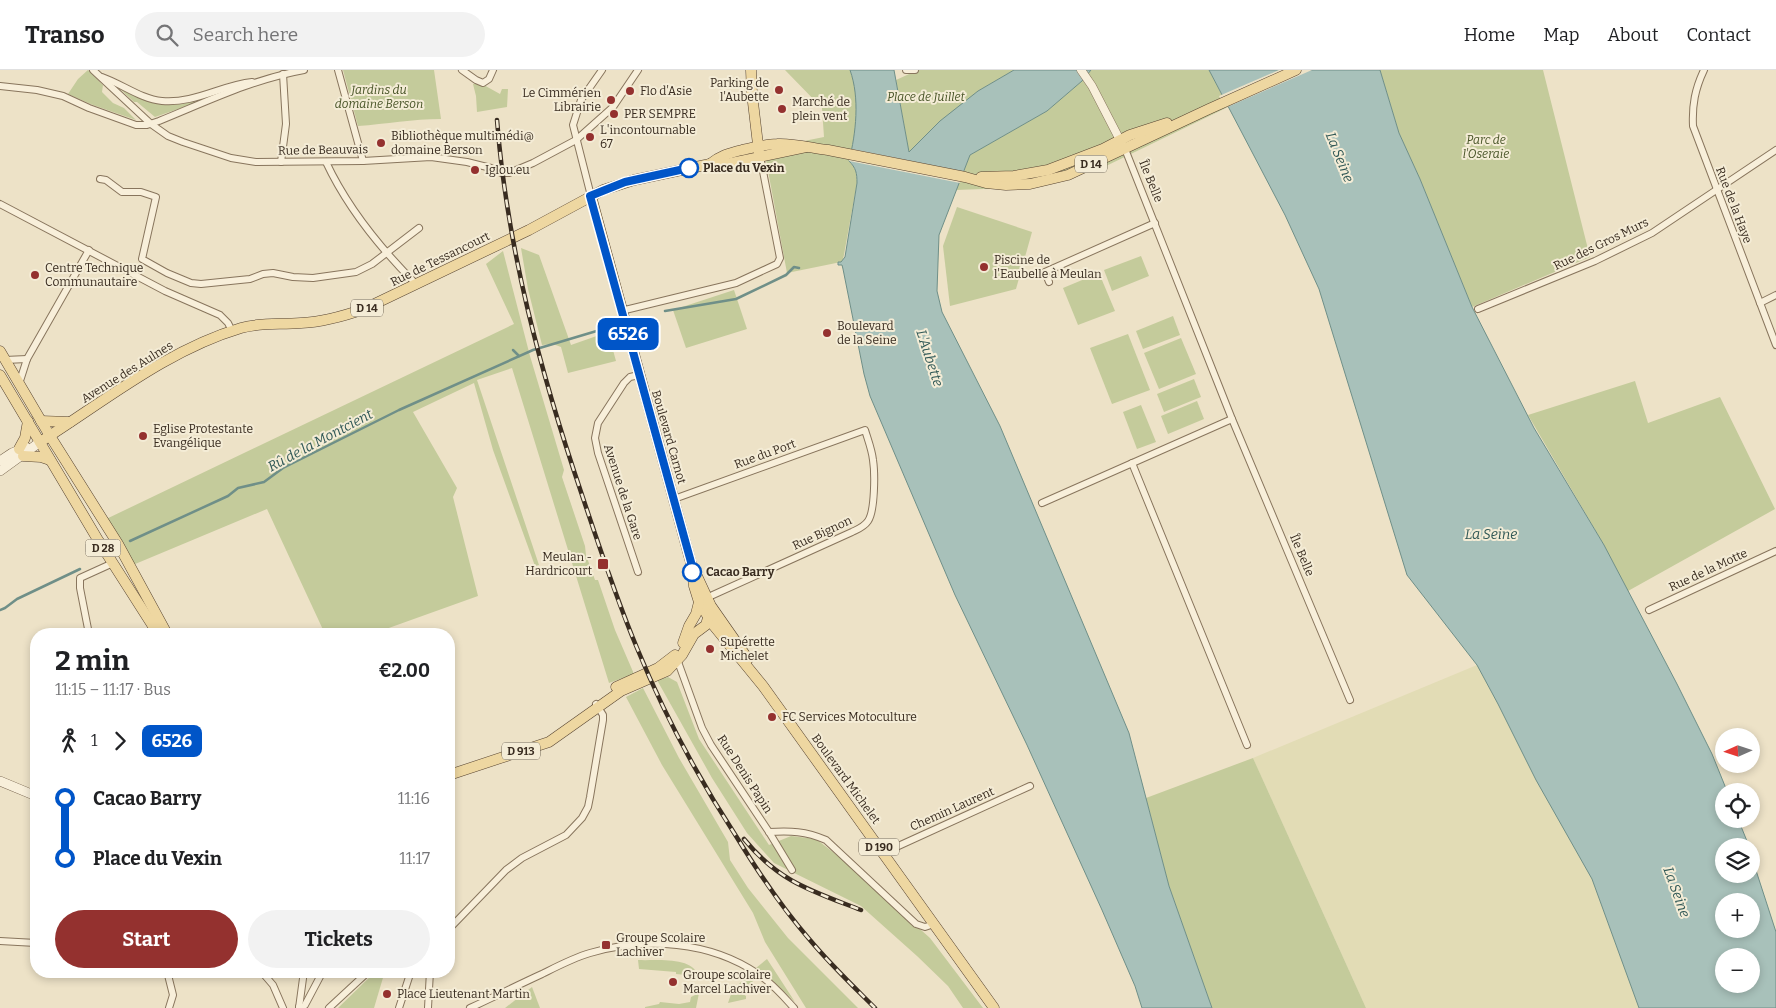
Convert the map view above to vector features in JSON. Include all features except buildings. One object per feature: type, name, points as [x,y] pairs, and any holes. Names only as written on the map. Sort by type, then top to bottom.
[{"type":"main road","points":[[745,70],[752,94],[759,151]]},
{"type":"main road","points":[[751,70],[752,94]]},
{"type":"main road","name":"D 14","points":[[590,196],[625,182],[710,164],[719,156],[759,151],[780,144],[841,152],[966,177],[1033,174],[1122,145],[1132,134],[1209,109],[1296,70]]},
{"type":"main road","name":"Rue de Tessancourt","points":[[232,331],[257,324],[300,324],[345,316],[364,309],[534,227],[590,196]]},
{"type":"main road","name":"D 190","points":[[590,196],[622,315]]},
{"type":"main road","name":"Boulevard Carnot","points":[[622,315],[691,562],[694,586],[707,613]]},
{"type":"main road","name":"Avenue des Aulnes","points":[[0,461],[21,453],[50,436],[174,356],[232,331]]},
{"type":"main road","points":[[2,360],[38,432],[50,436]]},
{"type":"main road","name":"D 28","points":[[2,360],[19,384],[118,544],[164,628]]},
{"type":"main road","name":"D 28","points":[[0,374],[98,540],[154,628]]},
{"type":"main road","points":[[28,421],[21,453],[50,460]]},
{"type":"main road","points":[[41,421],[72,422]]},
{"type":"main road","name":"Avenue des Aulnes","points":[[0,471],[21,453]]},
{"type":"main road","name":"D 913","points":[[455,772],[544,744],[556,738],[597,706],[624,690],[667,671],[683,644],[689,626],[707,613]]},
{"type":"main road","name":"Boulevard Michelet","points":[[707,613],[740,646],[764,686],[994,1008]]},
{"type":"main road","points":[[0,781],[30,794]]},
{"type":"street","points":[[93,70],[151,124]]},
{"type":"street","points":[[0,86],[51,93],[136,125],[151,124],[260,81],[273,73],[283,74],[304,70]]},
{"type":"street","points":[[338,70],[363,161]]},
{"type":"street","points":[[462,70],[478,82],[487,82],[493,70]]},
{"type":"street","points":[[602,70],[584,95],[579,106],[573,125],[578,138],[613,107],[638,70]]},
{"type":"street","points":[[906,70],[915,70]]},
{"type":"street","points":[[1080,70],[1092,86],[1122,145]]},
{"type":"street","name":"Rue de la Haye","points":[[1704,70],[1695,93],[1692,109],[1693,126],[1776,345]]},
{"type":"street","points":[[281,162],[286,124],[283,74]]},
{"type":"street","points":[[98,76],[142,95],[162,101],[197,97],[243,83],[260,81]]},
{"type":"street","name":"Rue de Beauvais","points":[[151,124],[176,139],[231,158],[256,162],[363,161],[431,157],[467,162],[491,168],[501,173],[510,173],[533,164],[578,138]]},
{"type":"street","name":"D 190","points":[[578,138],[590,196]]},
{"type":"street","name":"Île Belle","points":[[1122,145],[1155,222],[1232,419],[1350,700]]},
{"type":"street","name":"Rue des Gros Murs","points":[[1478,309],[1628,246],[1652,233],[1776,150]]},
{"type":"street","points":[[622,315],[736,283],[775,266],[780,258],[759,151]]},
{"type":"street","points":[[326,162],[348,204],[385,253],[416,284]]},
{"type":"street","points":[[100,179],[106,180],[122,192],[141,192],[156,197],[142,259],[167,273],[191,283],[201,284],[240,280],[273,273],[304,278],[356,272],[372,264],[418,228]]},
{"type":"street","points":[[0,204],[165,291],[220,315],[228,323],[232,331]]},
{"type":"street","name":"Île Belle","points":[[1049,282],[1045,272],[1155,222]]},
{"type":"street","points":[[19,384],[27,359],[89,250]]},
{"type":"street","points":[[1760,303],[1776,295]]},
{"type":"street","points":[[2,360],[27,359]]},
{"type":"street","name":"Avenue de la Gare","points":[[638,572],[598,453],[595,438],[598,423],[620,387],[630,377],[639,375]]},
{"type":"street","points":[[1042,503],[1232,419]]},
{"type":"street","name":"Rue du Port","points":[[674,499],[865,430]]},
{"type":"street","name":"Rue Bignon","points":[[707,613],[863,527],[872,514],[874,476],[873,460],[865,430]]},
{"type":"street","points":[[1132,463],[1247,745]]},
{"type":"street","name":"Rue de la Motte","points":[[1648,610],[1776,551]]},
{"type":"street","points":[[88,628],[80,588],[80,578],[113,562]]},
{"type":"street","name":"Rue Denis Papin","points":[[676,658],[702,728],[711,745],[769,832],[792,831],[809,833],[826,840],[916,924],[922,926],[934,924]]},
{"type":"street","points":[[455,923],[506,870],[528,855],[566,835],[582,818],[589,802],[603,717],[597,706]]},
{"type":"street","name":"Chemin Laurent","points":[[884,853],[1030,786]]},
{"type":"street","points":[[769,832],[792,870]]},
{"type":"street","points":[[908,915],[921,906]]},
{"type":"street","points":[[0,941],[30,943]]},
{"type":"street","points":[[470,1008],[577,958],[612,948],[644,943],[702,950],[733,961],[759,974],[794,1008]]},
{"type":"street","points":[[168,978],[172,995],[169,1008]]},
{"type":"street","points":[[268,978],[274,985],[283,1008]]},
{"type":"street","points":[[299,1008],[303,978]]},
{"type":"street","points":[[299,1008],[305,1005],[319,978]]},
{"type":"street","points":[[329,1008],[361,978]]},
{"type":"street","points":[[399,1008],[409,978]]},
{"type":"street","points":[[428,1008],[430,978]]},
{"type":"shaded area","points":[[1477,665],[1592,879],[1639,1008],[1366,1008],[1253,758]]},
{"type":"green space","points":[[88,70],[103,85],[102,92],[113,103],[124,108],[136,120],[68,94],[78,79]]},
{"type":"green space","name":"Jardins du domaine Berson","points":[[343,70],[434,70],[441,119],[358,126]]},
{"type":"green space","points":[[785,70],[850,70],[855,92],[856,115],[849,161],[857,176],[843,260],[787,273],[764,149],[824,137],[822,108]]},
{"type":"green space","name":"Place de Juillet","points":[[918,70],[1014,70],[978,91],[909,152],[896,80]]},
{"type":"green space","points":[[1091,70],[1209,70],[1228,107],[1106,166],[1040,187],[956,190],[970,155],[1047,111],[1082,81]]},
{"type":"green space","name":"Parc de l'Oseraie","points":[[1380,70],[1543,70],[1590,257],[1472,307],[1420,179],[1399,133]]},
{"type":"green space","points":[[473,84],[482,84],[500,94],[502,89],[508,89],[507,107],[477,112]]},
{"type":"green space","points":[[118,87],[147,100],[158,103],[179,104],[211,97],[242,87],[155,117],[137,102],[134,102]]},
{"type":"green space","name":"Piscine de l'Eaubelle à Meulan","points":[[957,207],[1032,232],[1016,289],[950,306],[943,246]]},
{"type":"green space","points":[[521,248],[539,255],[571,345],[608,332],[616,361],[568,373],[561,347],[553,344],[542,345],[528,289]]},
{"type":"green space","points":[[503,251],[530,356],[564,470],[562,477],[585,546],[586,555],[595,580],[598,580],[615,630],[634,674],[609,683],[512,368],[477,380],[539,565],[535,566],[493,450],[474,383],[413,412],[457,488],[453,497],[478,596],[389,628],[322,628],[267,509],[128,567],[102,521],[514,324],[486,264]]},
{"type":"green space","points":[[1141,256],[1149,276],[1112,291],[1104,270]]},
{"type":"green space","points":[[1099,273],[1115,311],[1078,325],[1063,288]]},
{"type":"green space","points":[[734,290],[747,329],[686,348],[673,310]]},
{"type":"green space","points":[[1173,316],[1180,335],[1143,349],[1136,331]]},
{"type":"green space","points":[[1128,334],[1150,390],[1112,404],[1090,348]]},
{"type":"green space","points":[[1181,338],[1196,374],[1159,389],[1144,353]]},
{"type":"green space","points":[[1194,379],[1201,397],[1164,412],[1157,394]]},
{"type":"green space","points":[[1635,381],[1648,423],[1720,397],[1775,509],[1628,591],[1604,545],[1528,415]]},
{"type":"green space","points":[[1197,401],[1204,419],[1168,434],[1161,416]]},
{"type":"green space","points":[[1141,405],[1156,442],[1137,449],[1123,412]]},
{"type":"green space","points":[[668,677],[677,682],[699,739],[769,845],[791,836],[816,839],[838,856],[930,938],[983,1008],[963,1008],[948,986],[861,906],[774,863],[747,833],[712,778],[657,680]]},
{"type":"green space","points":[[643,688],[679,758],[728,842],[730,860],[748,888],[788,938],[858,1008],[806,1008],[765,942],[753,913],[662,765],[626,697]]},
{"type":"green space","points":[[1253,758],[1366,1008],[1212,1008],[1169,886],[1146,798]]},
{"type":"green space","points":[[767,959],[795,1002],[756,968]]},
{"type":"green space","points":[[638,960],[681,962],[689,965],[698,976],[639,969]]},
{"type":"green space","points":[[749,974],[756,977],[743,994],[746,996],[746,999],[728,1003],[732,991]]},
{"type":"green space","points":[[369,978],[383,978],[374,1008],[338,1008]]},
{"type":"green space","points":[[532,987],[540,1008],[505,1008]]},
{"type":"green space","points":[[699,993],[696,1008],[645,1008],[660,1002],[679,1004],[690,1002],[691,997]]},
{"type":"water","points":[[850,70],[894,70],[909,152],[940,121],[978,91],[1014,70],[1091,70],[1082,81],[1047,111],[970,155],[939,235],[937,291],[942,312],[1000,426],[1129,733],[1169,886],[1212,1008],[1142,1008],[1135,986],[1102,910],[1027,745],[955,595],[870,396],[843,269],[842,265],[838,265],[838,262],[841,262],[845,257],[857,183],[856,171],[849,161],[854,139],[856,116],[855,92]]},
{"type":"water","name":"La Seine","points":[[1209,70],[1380,70],[1399,133],[1420,179],[1472,307],[1534,428],[1604,545],[1712,754],[1715,761],[1715,773],[1720,773],[1724,783],[1715,783],[1715,828],[1742,828],[1746,838],[1715,838],[1715,883],[1760,883],[1776,932],[1776,1008],[1639,1008],[1592,879],[1536,780],[1477,665],[1407,575],[1319,289],[1285,215]]},
{"type":"pier","points":[[1279,70],[1312,70],[1225,108],[1219,96]]},
{"type":"pier","points":[[852,149],[965,172],[960,183],[849,161]]},
{"type":"waterway","name":"L'Aubette","points":[[665,311],[736,299],[786,275],[794,267],[799,268]]},
{"type":"waterway","name":"Rû de la Montcient","points":[[130,541],[228,496],[238,488],[264,482],[283,468],[399,410],[533,350],[620,324]]},
{"type":"waterway","name":"L'Aubette","points":[[513,350],[519,356]]},
{"type":"waterway","name":"Rû de la Montcient","points":[[0,610],[17,599],[80,569]]},
{"type":"railway","points":[[497,120],[502,168],[517,263],[540,357],[567,449],[601,553],[647,673],[695,768],[762,876],[790,915],[818,949],[875,1008]]},
{"type":"railway","points":[[744,839],[770,866],[797,884],[861,910]]},
{"type":"bus line","name":"6526","points":[[689,168],[625,182],[590,196],[691,562],[692,572]]},
{"type":"place","name":"Parking de l'Aubette","points":[[779,90]]},
{"type":"place","name":"Flo d'Asie","points":[[630,91]]},
{"type":"place","name":"Le Cimmérien Librairie","points":[[611,100]]},
{"type":"place","name":"Marché de plein vent","points":[[782,109]]},
{"type":"place","name":"PER SEMPRE","points":[[614,114]]},
{"type":"place","name":"L'incontournable 67","points":[[590,137]]},
{"type":"place","name":"Bibliothèque multimédi@ domaine Berson","points":[[381,143]]},
{"type":"place","name":"Place du Vexin","points":[[689,168]]},
{"type":"place","name":"Iglou.eu","points":[[475,170]]},
{"type":"place","name":"Piscine de l'Eaubelle à Meulan","points":[[984,267]]},
{"type":"place","name":"Centre Technique Communautaire","points":[[35,275]]},
{"type":"place","name":"Boulevard de la Seine","points":[[827,333]]},
{"type":"place","name":"Eglise Protestante Evangélique","points":[[143,436]]},
{"type":"place","name":"Meulan - Hardricourt","points":[[603,564]]},
{"type":"place","name":"Cacao Barry","points":[[692,572]]},
{"type":"place","name":"Supérette Michelet","points":[[710,649]]},
{"type":"place","name":"FC Services Motoculture","points":[[772,717]]},
{"type":"place","name":"Groupe Scolaire Lachiver","points":[[606,945]]},
{"type":"place","name":"Groupe scolaire Marcel Lachiver","points":[[673,982]]},
{"type":"place","name":"Place Lieutenant Martin","points":[[387,994]]}]
